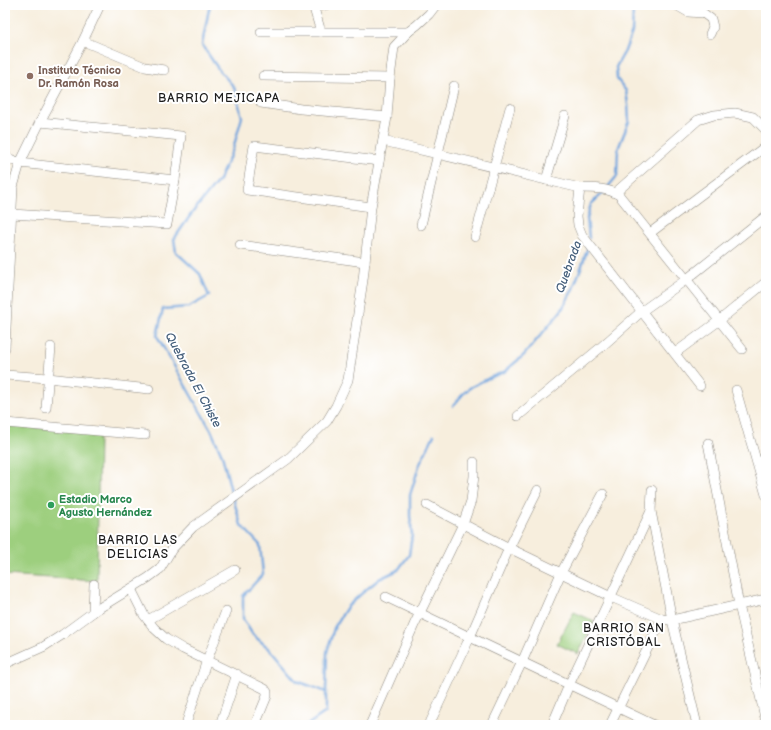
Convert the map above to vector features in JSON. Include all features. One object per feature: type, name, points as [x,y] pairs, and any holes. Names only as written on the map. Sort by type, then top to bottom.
[{"type":"street","points":[[5,348],[8,224],[12,214],[13,187],[20,163],[100,5]]},
{"type":"street","points":[[321,32],[313,6],[326,5]]},
{"type":"street","points":[[5,664],[44,647],[93,612],[160,569],[172,549],[193,527],[288,459],[326,421],[336,406],[348,380],[372,207],[387,116],[394,47],[408,32],[425,18],[436,5]]},
{"type":"street","points":[[676,5],[688,12],[703,13],[711,19],[713,27],[710,34]]},
{"type":"street","points":[[261,32],[408,32]]},
{"type":"street","points":[[83,41],[145,67],[164,70]]},
{"type":"street","points":[[263,76],[390,78]]},
{"type":"street","points":[[421,226],[454,86]]},
{"type":"street","points":[[261,103],[387,116]]},
{"type":"street","points":[[475,237],[510,108]]},
{"type":"street","points":[[616,193],[698,120],[714,115],[734,113],[753,117],[766,130]]},
{"type":"street","points":[[546,180],[564,116]]},
{"type":"street","points":[[12,214],[167,224],[175,180],[180,136],[40,122]]},
{"type":"street","points":[[383,141],[580,188],[598,188],[619,194],[742,348]]},
{"type":"street","points":[[372,207],[247,190],[254,146],[379,161]]},
{"type":"street","points":[[650,233],[766,146]]},
{"type":"street","points":[[5,157],[20,163],[175,180]]},
{"type":"street","points":[[580,188],[577,216],[578,225],[582,235],[700,386]]},
{"type":"street","points":[[518,416],[642,311],[686,279],[766,216]]},
{"type":"street","points":[[240,245],[365,262]]},
{"type":"street","points":[[675,353],[720,320],[766,282]]},
{"type":"street","points":[[46,408],[51,347]]},
{"type":"street","points":[[5,375],[149,389]]},
{"type":"street","points":[[736,390],[766,495]]},
{"type":"street","points":[[5,423],[145,435]]},
{"type":"street","points":[[708,442],[739,605],[766,724]]},
{"type":"street","points":[[370,725],[420,613],[463,524],[471,500],[474,462]]},
{"type":"street","points":[[429,725],[509,548],[538,490]]},
{"type":"street","points":[[652,490],[651,510],[672,620],[697,725]]},
{"type":"street","points":[[492,725],[522,662],[561,573],[603,494]]},
{"type":"street","points":[[427,505],[509,548],[611,597],[662,619],[672,620],[766,599]]},
{"type":"street","points":[[552,725],[569,685],[651,510]]},
{"type":"street","points":[[148,620],[235,570]]},
{"type":"street","points":[[93,612],[94,584]]},
{"type":"street","points":[[130,589],[144,615],[154,628],[166,639],[183,649],[237,674],[265,689],[267,696],[255,725]]},
{"type":"street","points":[[386,597],[654,725]]},
{"type":"street","points":[[187,721],[207,660],[226,611]]},
{"type":"street","points":[[610,725],[662,619]]},
{"type":"street","points":[[220,725],[237,674]]},
{"type":"green space","name":"Estadio Marco Agusto Hernández","points":[[6,425],[99,433],[97,581],[5,575]]},
{"type":"green space","points":[[574,612],[594,621],[578,654],[557,644]]},
{"type":"waterway","name":"Quebrada El Chiste","points":[[210,5],[202,45],[219,70],[234,87],[242,117],[233,149],[219,180],[192,213],[174,239],[176,252],[200,274],[209,296],[189,307],[163,309],[157,336],[211,430],[222,455],[241,525],[260,545],[263,574],[243,596],[243,619],[253,635],[271,650],[297,681],[326,692],[326,712],[307,725]]},
{"type":"waterway","name":"Quebrada","points":[[607,188],[617,176],[618,149],[629,121],[626,91],[617,79],[616,67],[625,51],[632,32],[633,5]]},
{"type":"waterway","name":"Quebrada","points":[[589,238],[587,218],[591,204],[604,192]]},
{"type":"waterway","name":"Quebrada","points":[[453,406],[471,387],[504,372],[524,355],[561,311],[572,291],[588,247]]},
{"type":"waterway","name":"Quebrada","points":[[326,692],[327,652],[334,628],[347,607],[379,579],[398,570],[409,555],[412,535],[410,495],[419,466],[434,435]]},
{"type":"place","name":"Instituto Técnico Dr. Ramón Rosa","points":[[30,76]]},
{"type":"place","name":"Estadio Marco Agusto Hernández","points":[[51,505]]},
{"type":"district","name":"BARRIO MEJICAPA","points":[[219,98]]},
{"type":"district","name":"BARRIO LAS DELICIAS","points":[[138,547]]},
{"type":"district","name":"BARRIO SAN CRISTÓBAL","points":[[624,635]]}]
